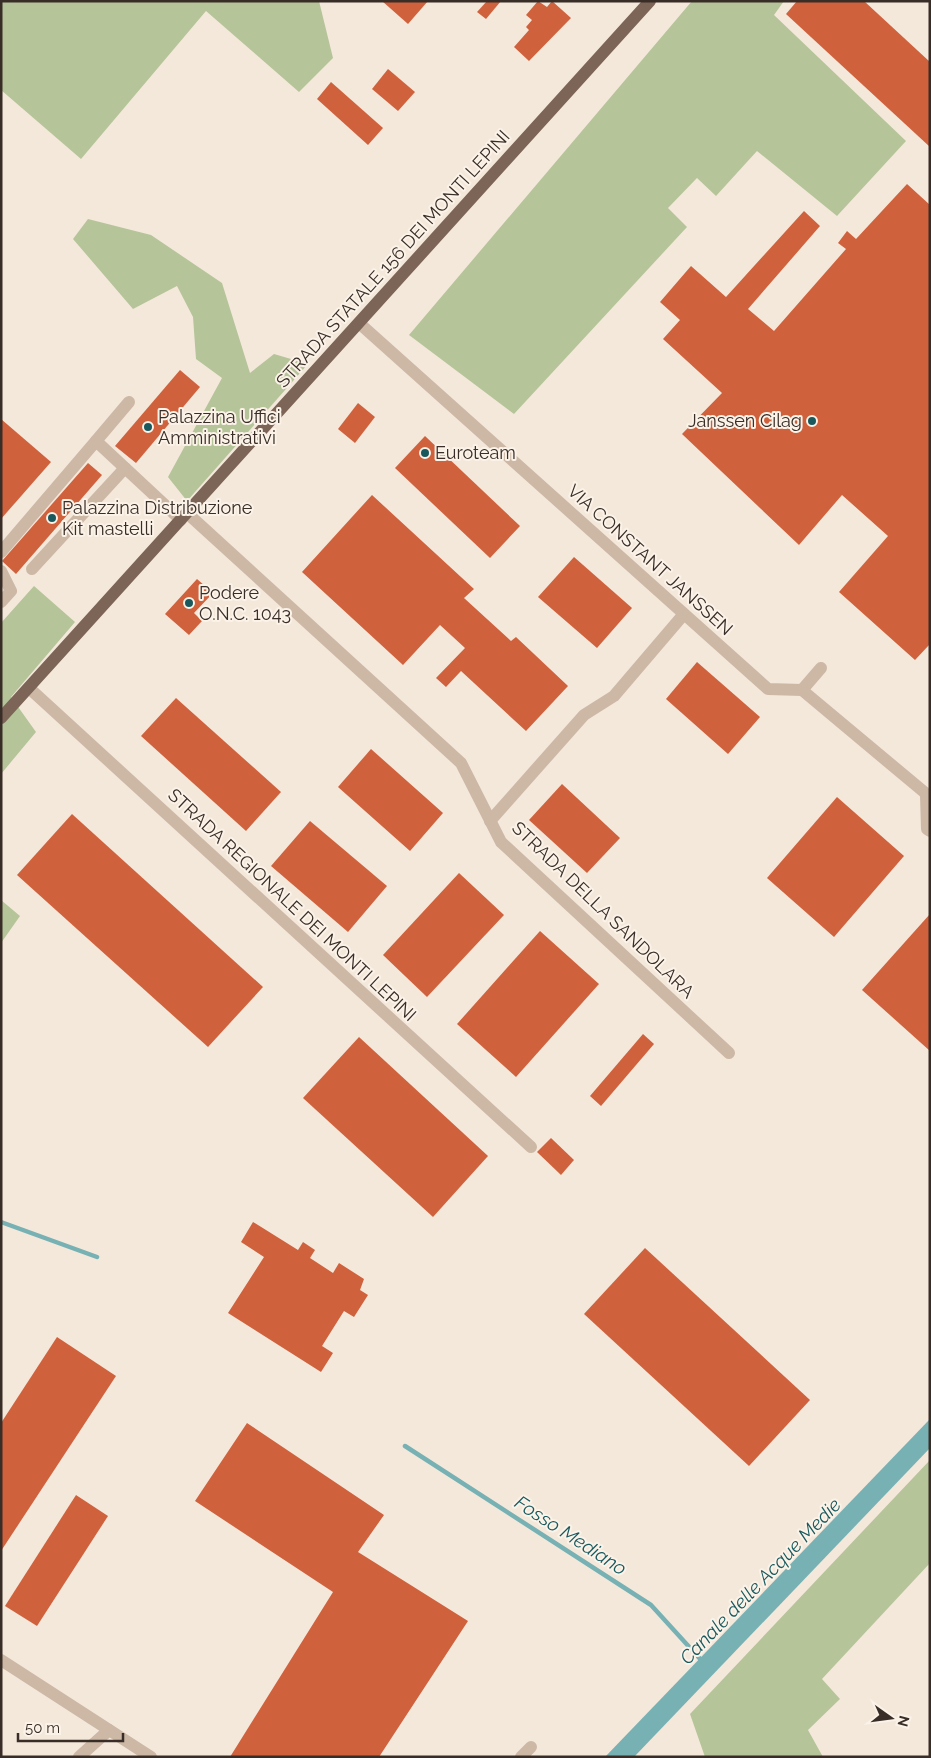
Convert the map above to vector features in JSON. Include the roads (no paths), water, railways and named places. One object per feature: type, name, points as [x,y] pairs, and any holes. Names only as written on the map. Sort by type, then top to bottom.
[{"type":"main road","name":"STRADA STATALE 156 DEI MONTI LEPINI","points":[[1,718],[650,1]]},
{"type":"street","name":"VIA CONSTANT JANSSEN","points":[[359,323],[768,690],[802,690]]},
{"type":"street","points":[[1,552],[129,402]]},
{"type":"street","name":"STRADA DELLA SANDOLARA","points":[[96,441],[125,468],[184,516],[461,763],[500,842],[729,1053]]},
{"type":"street","points":[[32,569],[125,468]]},
{"type":"street","points":[[1,571],[11,591],[1,602]]},
{"type":"street","points":[[490,821],[584,715],[614,696],[684,614]]},
{"type":"street","points":[[821,668],[802,690],[928,796],[927,829],[930,831]]},
{"type":"street","name":"STRADA REGIONALE DEI MONTI LEPINI","points":[[29,688],[531,1147]]},
{"type":"street","points":[[1,1660],[150,1757]]},
{"type":"street","points":[[79,1757],[109,1730]]},
{"type":"street","points":[[521,1757],[531,1747]]},
{"type":"water","points":[[930,1419],[930,1448],[634,1757],[605,1757]]},
{"type":"waterway","name":"Fosso Mediano","points":[[1,1222],[97,1257]]},
{"type":"waterway","name":"Fosso Mediano","points":[[405,1446],[651,1605],[702,1661]]},
{"type":"place","name":"Janssen Cilag","points":[[812,421]]},
{"type":"place","name":"Palazzina Uffici Amministrativi","points":[[148,427]]},
{"type":"place","name":"Euroteam","points":[[425,453]]},
{"type":"place","name":"Palazzina Distribuzione Kit mastelli","points":[[52,518]]},
{"type":"place","name":"Podere O.N.C. 1043","points":[[189,603]]},
{"type":"water label","name":"Canale delle Acque Medie","points":[[760,1581]]}]
